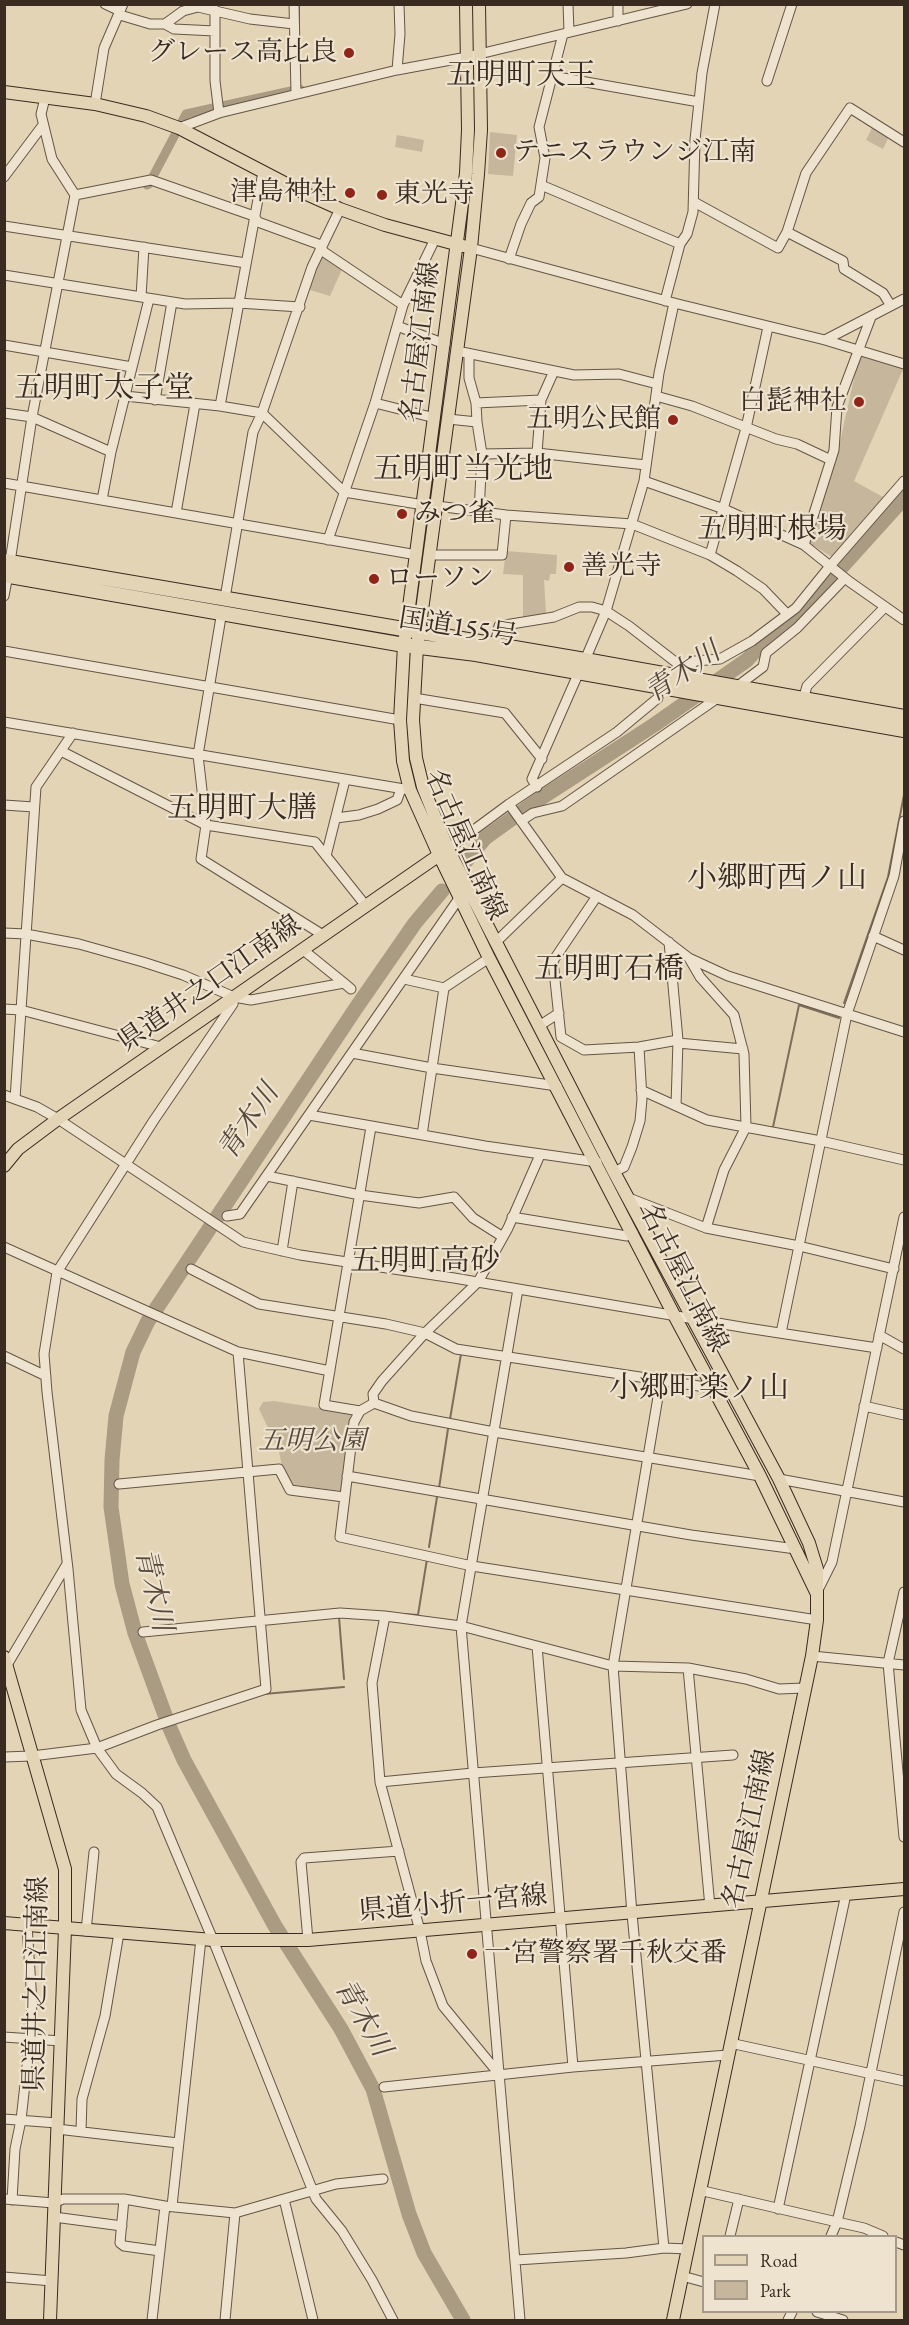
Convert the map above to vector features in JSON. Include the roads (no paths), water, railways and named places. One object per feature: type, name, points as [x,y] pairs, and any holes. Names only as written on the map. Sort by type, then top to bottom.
[{"type":"highway","name":"国道155号","points":[[7,568],[412,639],[476,654],[696,681],[904,717]]},
{"type":"highway","name":"国道155号","points":[[412,639],[495,645],[684,691],[904,730]]},
{"type":"main road","name":"名古屋江南線","points":[[466,4],[482,130],[463,353],[448,419],[430,555],[412,639],[400,720],[406,790],[496,942],[614,1172],[779,1479],[809,1543],[817,1569],[817,1620],[812,1656],[673,2320]]},
{"type":"main road","name":"名古屋江南線","points":[[479,4],[458,245],[417,555],[412,639],[416,758],[443,852],[460,897],[489,958],[597,1162],[674,1316],[760,1476],[816,1593]]},
{"type":"main road","points":[[4,92],[95,105],[146,116],[179,128],[263,172],[340,208],[385,225],[471,248]]},
{"type":"main road","name":"県道井之口江南線","points":[[4,1166],[18,1149],[58,1119],[443,852]]},
{"type":"main road","name":"県道井之口江南線","points":[[5,1663],[64,1869],[65,1929],[50,2320]]},
{"type":"main road","name":"県道小折一宮線","points":[[4,1923],[207,1940],[303,1940],[632,1914],[904,1889]]},
{"type":"street","points":[[105,4],[150,24],[215,31]]},
{"type":"street","points":[[294,4],[296,94]]},
{"type":"street","points":[[397,70],[400,34],[399,4]]},
{"type":"street","points":[[509,259],[520,224],[531,203],[539,197],[545,158],[538,127],[566,33],[568,4]]},
{"type":"street","points":[[618,4],[618,21]]},
{"type":"street","points":[[179,128],[219,113],[296,94],[397,70],[473,56],[687,4]]},
{"type":"street","points":[[537,787],[532,779],[606,611],[644,481],[680,244],[687,234],[694,202],[695,140],[699,102],[715,4]]},
{"type":"street","points":[[767,81],[792,4]]},
{"type":"street","points":[[165,24],[183,11],[198,7],[250,19],[294,24]]},
{"type":"street","points":[[95,105],[104,48],[121,10]]},
{"type":"street","points":[[215,10],[219,113]]},
{"type":"street","points":[[552,76],[699,102]]},
{"type":"street","points":[[4,596],[32,417],[75,195],[52,159],[41,114],[45,98]]},
{"type":"street","points":[[694,202],[778,248],[787,232],[806,173],[850,108],[904,142]]},
{"type":"street","points":[[4,177],[43,125]]},
{"type":"street","points":[[220,406],[263,172]]},
{"type":"street","points":[[75,195],[151,180],[254,216],[258,222],[318,244],[403,305]]},
{"type":"street","points":[[541,185],[680,244]]},
{"type":"street","points":[[323,935],[201,859],[206,825],[198,755],[253,432],[300,307],[312,267],[340,208]]},
{"type":"street","points":[[4,226],[246,263]]},
{"type":"street","points":[[787,232],[843,261],[844,269],[883,294],[891,306]]},
{"type":"street","points":[[327,540],[375,402],[403,305],[435,239]]},
{"type":"street","points":[[102,501],[145,298],[144,247]]},
{"type":"street","points":[[471,248],[670,302],[858,348],[904,364]]},
{"type":"street","points":[[4,274],[185,304],[238,303],[300,307]]},
{"type":"street","points":[[825,340],[904,298]]},
{"type":"street","points":[[155,400],[172,302]]},
{"type":"street","points":[[804,545],[831,459],[837,407],[871,317]]},
{"type":"street","points":[[397,326],[445,344]]},
{"type":"street","points":[[710,555],[746,428],[768,327]]},
{"type":"street","points":[[4,345],[132,366]]},
{"type":"street","points":[[479,512],[482,454],[476,403],[463,353],[574,375],[619,374],[657,384]]},
{"type":"street","points":[[537,453],[541,400],[554,371]]},
{"type":"street","points":[[125,396],[262,413],[344,492],[424,505]]},
{"type":"street","points":[[656,396],[692,406],[746,428],[797,444],[831,459]]},
{"type":"street","points":[[476,403],[541,400]]},
{"type":"street","points":[[375,402],[435,418]]},
{"type":"street","points":[[176,513],[195,404]]},
{"type":"street","points":[[4,413],[32,417],[111,452]]},
{"type":"street","points":[[448,419],[477,422]]},
{"type":"street","points":[[482,454],[537,453],[646,465]]},
{"type":"street","points":[[644,481],[724,509],[804,545],[904,620]]},
{"type":"street","points":[[690,666],[695,661],[720,659],[752,641],[796,608],[904,481]]},
{"type":"street","points":[[4,483],[417,555]]},
{"type":"street","points":[[437,506],[506,515],[632,524],[710,555],[763,589],[787,615]]},
{"type":"street","points":[[430,555],[502,555],[506,515]]},
{"type":"street","points":[[733,688],[763,667],[766,653],[797,628],[844,577]]},
{"type":"street","points":[[495,645],[499,626],[554,617],[579,607],[592,607],[606,611],[653,643],[678,664]]},
{"type":"street","points":[[803,700],[807,686],[885,607]]},
{"type":"street","points":[[4,651],[400,720]]},
{"type":"street","points":[[520,820],[533,813],[562,806],[718,697]]},
{"type":"street","points":[[414,698],[505,713],[542,759]]},
{"type":"street","points":[[443,852],[617,732],[658,698]]},
{"type":"street","points":[[4,722],[406,790]]},
{"type":"street","points":[[15,1099],[36,787],[73,734]]},
{"type":"street","points":[[61,751],[206,825],[315,842],[366,906]]},
{"type":"street","points":[[326,856],[345,780]]},
{"type":"street","points":[[336,818],[359,815],[378,809],[397,800],[406,790]]},
{"type":"street","points":[[4,805],[34,807]]},
{"type":"street","points":[[511,806],[562,878],[633,915],[689,958],[728,976],[904,1032]]},
{"type":"street","points":[[781,1333],[846,1014],[894,876],[904,821]]},
{"type":"street","points":[[894,876],[904,879]]},
{"type":"street","points":[[496,942],[562,878]]},
{"type":"street","points":[[597,896],[554,961],[561,1037],[584,1050],[639,1047],[678,1041],[743,1049]]},
{"type":"street","points":[[227,1216],[240,1214],[460,897]]},
{"type":"street","points":[[4,933],[26,934],[79,944],[183,975],[234,997],[251,1000],[348,986],[302,949]]},
{"type":"street","points":[[873,936],[904,951]]},
{"type":"street","points":[[669,942],[678,1041],[676,1106]]},
{"type":"street","points":[[404,979],[444,988],[489,958]]},
{"type":"street","points":[[689,958],[700,977],[734,1016],[743,1049],[746,1127],[724,1170],[706,1228]]},
{"type":"street","points":[[422,1135],[444,988]]},
{"type":"street","points":[[234,997],[233,1004],[154,1120],[57,1272],[44,1354],[68,1564],[81,1710],[97,1748],[116,1774],[157,1807],[207,1940],[316,2199],[342,2231],[393,2320]]},
{"type":"street","points":[[4,1009],[21,1010],[161,1047]]},
{"type":"street","points":[[539,1026],[559,1013]]},
{"type":"street","points":[[614,1172],[624,1167],[640,1121],[639,1047]]},
{"type":"street","points":[[352,1053],[432,1068],[557,1086]]},
{"type":"street","points":[[641,1090],[707,1120],[821,1141],[904,1160]]},
{"type":"street","points":[[4,1095],[58,1119],[243,1242],[348,1263],[478,1282],[877,1348]]},
{"type":"street","points":[[309,1115],[540,1155],[597,1162]]},
{"type":"street","points":[[360,1411],[324,1405],[371,1127]]},
{"type":"street","points":[[374,1403],[373,1394],[382,1381],[425,1333],[478,1282],[512,1217],[540,1155]]},
{"type":"street","points":[[267,1176],[360,1195],[419,1203],[454,1197],[473,1218],[502,1237]]},
{"type":"street","points":[[282,1251],[293,1181]]},
{"type":"street","points":[[629,1198],[706,1228],[799,1246],[894,1269]]},
{"type":"street","points":[[512,1217],[627,1236],[633,1233]]},
{"type":"street","points":[[816,1593],[832,1562],[879,1335],[902,1243],[904,1217]]},
{"type":"street","points":[[4,1247],[238,1352],[330,1371]]},
{"type":"street","points":[[191,1269],[259,1304],[425,1333],[456,1349],[712,1388]]},
{"type":"street","points":[[518,1289],[461,1626],[520,2320]]},
{"type":"street","points":[[879,1335],[904,1349]]},
{"type":"street","points":[[4,1757],[97,1748],[159,1724],[266,1689],[238,1352]]},
{"type":"street","points":[[4,1356],[46,1376]]},
{"type":"street","points":[[661,1379],[613,1666],[632,1914],[664,2248]]},
{"type":"street","points":[[760,1476],[494,1432],[411,1416],[374,1403],[360,1411],[354,1422],[340,1537],[471,1566],[817,1620]]},
{"type":"street","points":[[864,1406],[904,1415]]},
{"type":"street","points":[[119,1484],[279,1469],[290,1490],[345,1497]]},
{"type":"street","points":[[347,1476],[636,1525],[796,1549]]},
{"type":"street","points":[[779,1479],[904,1502]]},
{"type":"street","points":[[5,1663],[68,1564]]},
{"type":"street","points":[[904,1592],[888,1663],[900,1740],[904,1837]]},
{"type":"street","points":[[143,1632],[340,1613],[385,1616],[461,1626],[613,1666],[688,1668],[746,1679],[778,1689],[804,1688]]},
{"type":"street","points":[[385,1616],[372,1683],[380,1782],[426,1961],[443,2006],[499,2074]]},
{"type":"street","points":[[537,1646],[573,2067]]},
{"type":"street","points":[[812,1656],[904,1665]]},
{"type":"street","points":[[688,1668],[710,1907]]},
{"type":"street","points":[[380,1782],[472,1773],[733,1755]]},
{"type":"street","points":[[303,1940],[301,1862],[304,1858],[399,1851]]},
{"type":"street","points":[[86,1931],[94,1852]]},
{"type":"street","points":[[778,2209],[846,1894]]},
{"type":"street","points":[[831,2235],[837,2222],[871,2072],[904,1912]]},
{"type":"street","points":[[27,1925],[32,2002],[30,2039],[21,2120],[9,2160],[8,2200],[54,2203],[63,2199],[124,2199],[235,2213],[336,2184],[383,2179]]},
{"type":"street","points":[[81,2131],[82,2099],[105,2016],[118,1933]]},
{"type":"street","points":[[152,2320],[160,2251],[169,2206],[207,1940]]},
{"type":"street","points":[[4,2037],[61,2041]]},
{"type":"street","points":[[384,2086],[646,2061],[729,2049],[810,2060],[904,2081]]},
{"type":"street","points":[[4,2119],[178,2143]]},
{"type":"street","points":[[699,2190],[837,2222],[880,2235]]},
{"type":"street","points":[[124,2199],[120,2243],[124,2246],[160,2251]]},
{"type":"street","points":[[284,2199],[313,2320]]},
{"type":"street","points":[[730,2235],[739,2199]]},
{"type":"street","points":[[225,2320],[235,2213]]},
{"type":"street","points":[[54,2217],[122,2226]]},
{"type":"street","points":[[516,2260],[626,2253],[664,2248],[688,2249]]},
{"type":"street","points":[[682,2276],[702,2281]]},
{"type":"street","points":[[4,2277],[52,2281]]},
{"type":"street","points":[[820,2313],[843,2320]]},
{"type":"waterway","points":[[299,4],[299,47]]},
{"type":"waterway","points":[[147,185],[186,114],[300,89]]},
{"type":"waterway","name":"青木川","points":[[466,861],[485,838],[538,800],[654,725],[747,660],[759,647],[792,622],[904,498]]},
{"type":"waterway","points":[[844,1003],[888,877],[904,795]]},
{"type":"waterway","name":"青木川","points":[[442,891],[415,923],[356,1008],[148,1321],[133,1352],[116,1416],[111,1507],[122,1584],[135,1633],[169,1726],[184,1760],[275,1926],[341,2029],[373,2089],[409,2214],[424,2253],[463,2320]]},
{"type":"waterway","points":[[773,1127],[799,1005],[839,1018]]},
{"type":"waterway","points":[[450,1419],[461,1354]]},
{"type":"waterway","points":[[439,1488],[448,1429]]},
{"type":"waterway","points":[[429,1547],[437,1497]]},
{"type":"waterway","points":[[403,1614],[418,1615],[427,1559]]},
{"type":"waterway","points":[[339,1617],[344,1679]]},
{"type":"waterway","points":[[264,1694],[344,1687]]},
{"type":"tunnel","points":[[678,664],[686,670]]},
{"type":"place","name":"グレース高比良","points":[[349,53]]},
{"type":"place","name":"テニスラウンジ江南","points":[[501,153]]},
{"type":"place","name":"津島神社","points":[[350,193]]},
{"type":"place","name":"東光寺","points":[[382,195]]},
{"type":"place","name":"白髭神社","points":[[859,402]]},
{"type":"place","name":"五明公民館","points":[[673,420]]},
{"type":"place","name":"みつ雀","points":[[402,514]]},
{"type":"place","name":"善光寺","points":[[569,567]]},
{"type":"place","name":"ローソン","points":[[374,579]]},
{"type":"place","name":"一宮警察署千秋交番","points":[[472,1954]]},
{"type":"district","name":"五明町天王","points":[[521,76]]},
{"type":"district","name":"五明町太子堂","points":[[104,389]]},
{"type":"district","name":"五明町当光地","points":[[463,470]]},
{"type":"district","name":"五明町根場","points":[[772,530]]},
{"type":"district","name":"五明町大膳","points":[[242,809]]},
{"type":"district","name":"小郷町西ノ山","points":[[777,879]]},
{"type":"district","name":"五明町石橋","points":[[609,970]]},
{"type":"district","name":"五明町高砂","points":[[425,1262]]},
{"type":"district","name":"小郷町楽ノ山","points":[[699,1389]]},
{"type":"park label","name":"五明公園","points":[[312,1442]]}]
